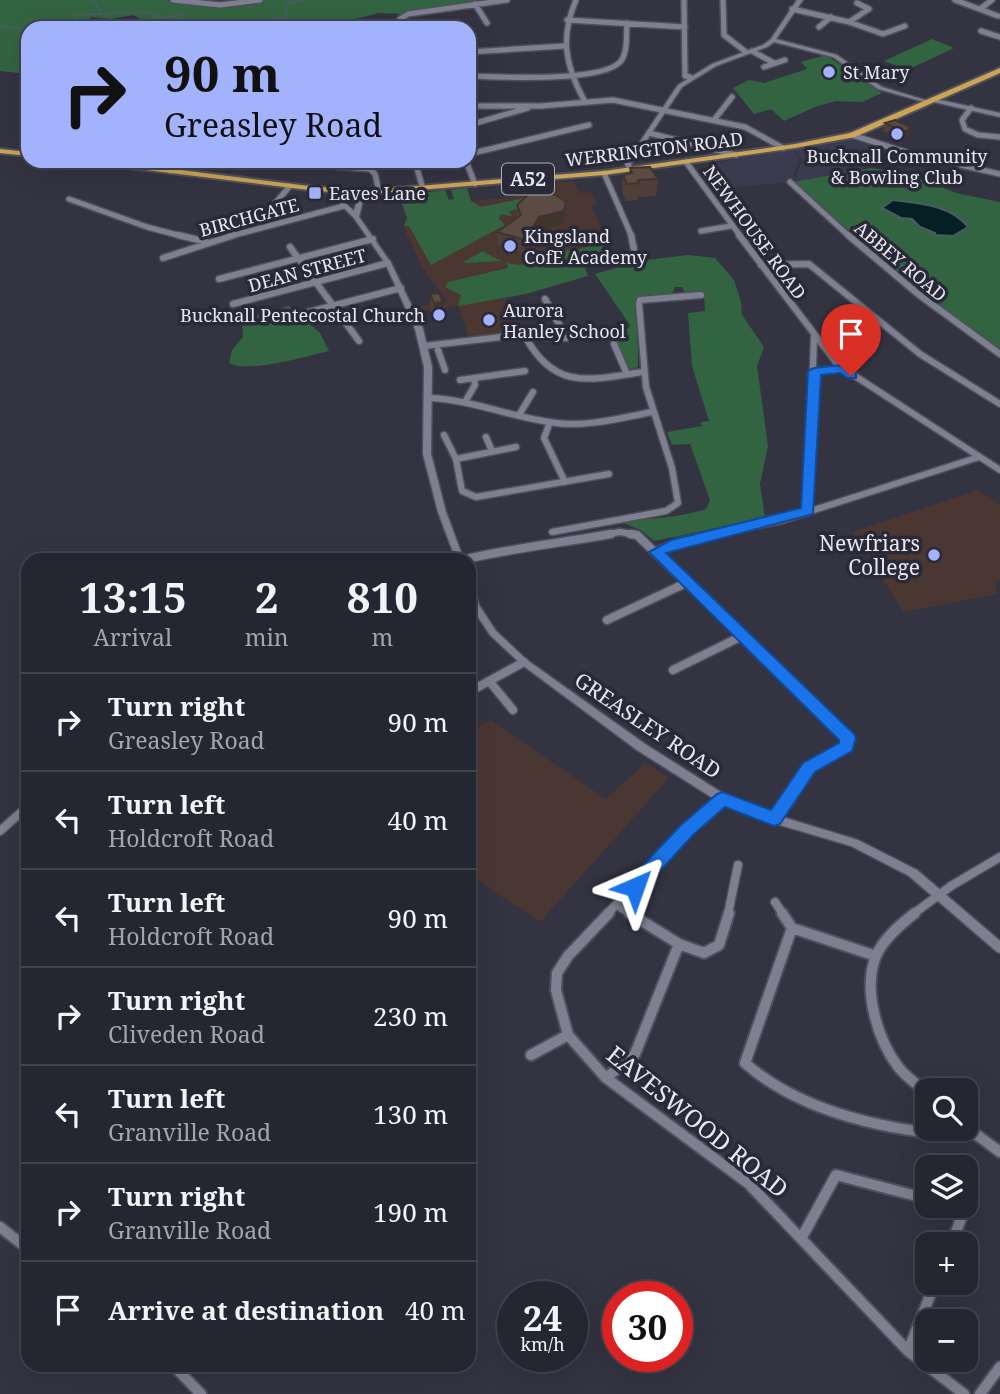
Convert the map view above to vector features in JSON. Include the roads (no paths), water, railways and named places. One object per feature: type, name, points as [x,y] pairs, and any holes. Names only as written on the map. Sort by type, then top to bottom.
[{"type":"highway","name":"WERRINGTON ROAD","points":[[146,168],[290,186],[374,192],[630,170],[852,135],[1000,69]]},
{"type":"highway","points":[[0,151],[21,153]]},
{"type":"street","points":[[173,0],[220,5],[260,0]]},
{"type":"street","points":[[401,21],[403,15],[507,0]]},
{"type":"street","points":[[576,0],[567,20],[564,46],[570,75],[584,100]]},
{"type":"street","points":[[684,0],[685,76],[690,77]]},
{"type":"street","points":[[723,0],[724,35],[749,52],[775,63]]},
{"type":"street","points":[[630,170],[628,164],[663,110],[690,77],[773,40],[799,0]]},
{"type":"street","points":[[955,0],[998,16]]},
{"type":"street","points":[[979,9],[992,0]]},
{"type":"street","points":[[849,22],[869,9],[857,3]]},
{"type":"street","points":[[475,4],[487,23]]},
{"type":"street","points":[[792,9],[849,22],[885,36],[905,26]]},
{"type":"street","points":[[819,27],[831,17]]},
{"type":"street","points":[[567,20],[685,27]]},
{"type":"street","points":[[476,76],[570,75],[618,64],[624,56],[627,23]]},
{"type":"street","points":[[981,31],[1000,37]]},
{"type":"street","points":[[773,40],[844,61],[888,92],[1000,115]]},
{"type":"street","points":[[476,51],[511,47],[564,46]]},
{"type":"street","points":[[764,67],[785,60]]},
{"type":"street","points":[[715,120],[732,97]]},
{"type":"street","points":[[476,106],[530,106],[611,100],[745,127],[783,148]]},
{"type":"street","points":[[489,106],[495,118]]},
{"type":"street","points":[[476,123],[530,106]]},
{"type":"street","points":[[971,108],[962,120],[965,129],[978,135],[1000,137]]},
{"type":"street","points":[[476,152],[589,125]]},
{"type":"street","points":[[649,133],[736,155]]},
{"type":"street","points":[[852,135],[912,154],[1000,174]]},
{"type":"street","name":"NEWHOUSE ROAD","points":[[686,162],[814,337],[842,369],[1000,470]]},
{"type":"street","points":[[356,217],[359,204],[374,192],[375,174],[370,169],[357,168]]},
{"type":"street","points":[[417,168],[423,188]]},
{"type":"street","points":[[469,168],[475,184]]},
{"type":"street","points":[[604,173],[634,241],[636,259]]},
{"type":"street","name":"ABBEY ROAD","points":[[790,182],[860,246],[934,307],[1000,354]]},
{"type":"street","points":[[271,208],[290,186]]},
{"type":"street","points":[[347,191],[343,199],[344,206],[373,239],[388,263],[424,346],[430,397],[427,454],[442,512],[458,553]]},
{"type":"street","points":[[69,199],[147,227],[207,242]]},
{"type":"street","name":"BIRCHGATE","points":[[163,258],[207,242],[344,206]]},
{"type":"street","points":[[701,231],[731,226]]},
{"type":"street","points":[[219,279],[373,239]]},
{"type":"street","points":[[290,247],[359,341]]},
{"type":"street","points":[[761,265],[789,262],[809,264],[920,354],[1000,404]]},
{"type":"street","name":"DEAN STREET","points":[[233,304],[388,263]]},
{"type":"street","points":[[301,314],[401,288]]},
{"type":"street","points":[[552,532],[666,511],[675,506],[678,497],[666,445],[652,412],[643,373],[640,300],[679,292],[701,295]]},
{"type":"street","points":[[424,346],[526,336],[563,337],[561,328],[544,299]]},
{"type":"street","points":[[526,336],[541,365],[557,374],[583,379],[643,373]]},
{"type":"street","points":[[808,511],[814,337]]},
{"type":"street","points":[[614,344],[627,374]]},
{"type":"street","points":[[426,357],[439,353],[445,370]]},
{"type":"street","points":[[814,371],[842,369]]},
{"type":"street","points":[[460,380],[513,370],[525,371]]},
{"type":"street","points":[[465,402],[475,385],[474,378]]},
{"type":"street","points":[[519,415],[533,392]]},
{"type":"street","points":[[430,397],[465,402],[550,422],[583,423],[652,412]]},
{"type":"street","points":[[550,422],[544,438],[565,482]]},
{"type":"street","points":[[444,435],[456,459],[462,491],[467,496],[609,474]]},
{"type":"street","points":[[486,437],[492,451]]},
{"type":"street","points":[[456,459],[516,447]]},
{"type":"street","points":[[656,552],[676,543],[783,520],[979,457]]},
{"type":"street","points":[[476,557],[518,547],[536,548],[620,532],[637,535],[848,738],[846,747],[809,768],[774,819]]},
{"type":"street","points":[[607,620],[686,583]]},
{"type":"street","name":"GREASLEY ROAD","points":[[476,612],[493,633],[524,662],[641,747],[723,799],[774,819],[854,843],[913,873],[1000,948]]},
{"type":"street","points":[[673,670],[742,636]]},
{"type":"street","points":[[476,689],[524,662]]},
{"type":"street","points":[[490,682],[513,710]]},
{"type":"street","name":"EAVESWOOD ROAD","points":[[723,799],[687,830],[568,956],[557,973],[556,990],[568,1035],[606,1078],[749,1184],[908,1351],[964,1394]]},
{"type":"street","points":[[0,831],[21,812]]},
{"type":"street","points":[[915,1082],[899,1068],[882,1036],[872,982],[877,956],[898,929],[939,895],[981,866],[1000,857]]},
{"type":"street","points":[[617,905],[679,944],[704,953],[719,945],[735,892],[738,865]]},
{"type":"street","points":[[775,902],[792,928],[877,956]]},
{"type":"street","points":[[792,928],[745,1063],[757,1077],[818,1106],[915,1131]]},
{"type":"street","points":[[606,1078],[635,1054],[679,944]]},
{"type":"street","points":[[531,1055],[568,1035]]},
{"type":"street","points":[[978,1136],[1000,1152]]},
{"type":"street","points":[[802,1237],[836,1175],[915,1196]]},
{"type":"street","points":[[0,1227],[21,1244]]},
{"type":"street","points":[[908,1351],[930,1295]]},
{"type":"street","points":[[980,1394],[1000,1367]]},
{"type":"street","points":[[180,1372],[201,1394]]},
{"type":"waterway","points":[[93,0],[100,12]]},
{"type":"waterway","points":[[262,21],[286,17],[285,5],[304,0]]},
{"type":"waterway","points":[[75,21],[76,15],[143,12],[165,18],[182,14],[183,21]]},
{"type":"waterway","points":[[0,27],[21,28]]},
{"type":"place","name":"St Mary","points":[[829,72]]},
{"type":"place","name":"Bucknall Community & Bowling Club","points":[[897,134]]},
{"type":"place","name":"Eaves Lane","points":[[315,193]]},
{"type":"place","name":"Kingsland CofE Academy","points":[[510,246]]},
{"type":"place","name":"Bucknall Pentecostal Church","points":[[439,315]]},
{"type":"place","name":"Aurora Hanley School","points":[[489,320]]},
{"type":"place","name":"Newfriars College","points":[[934,555]]}]
